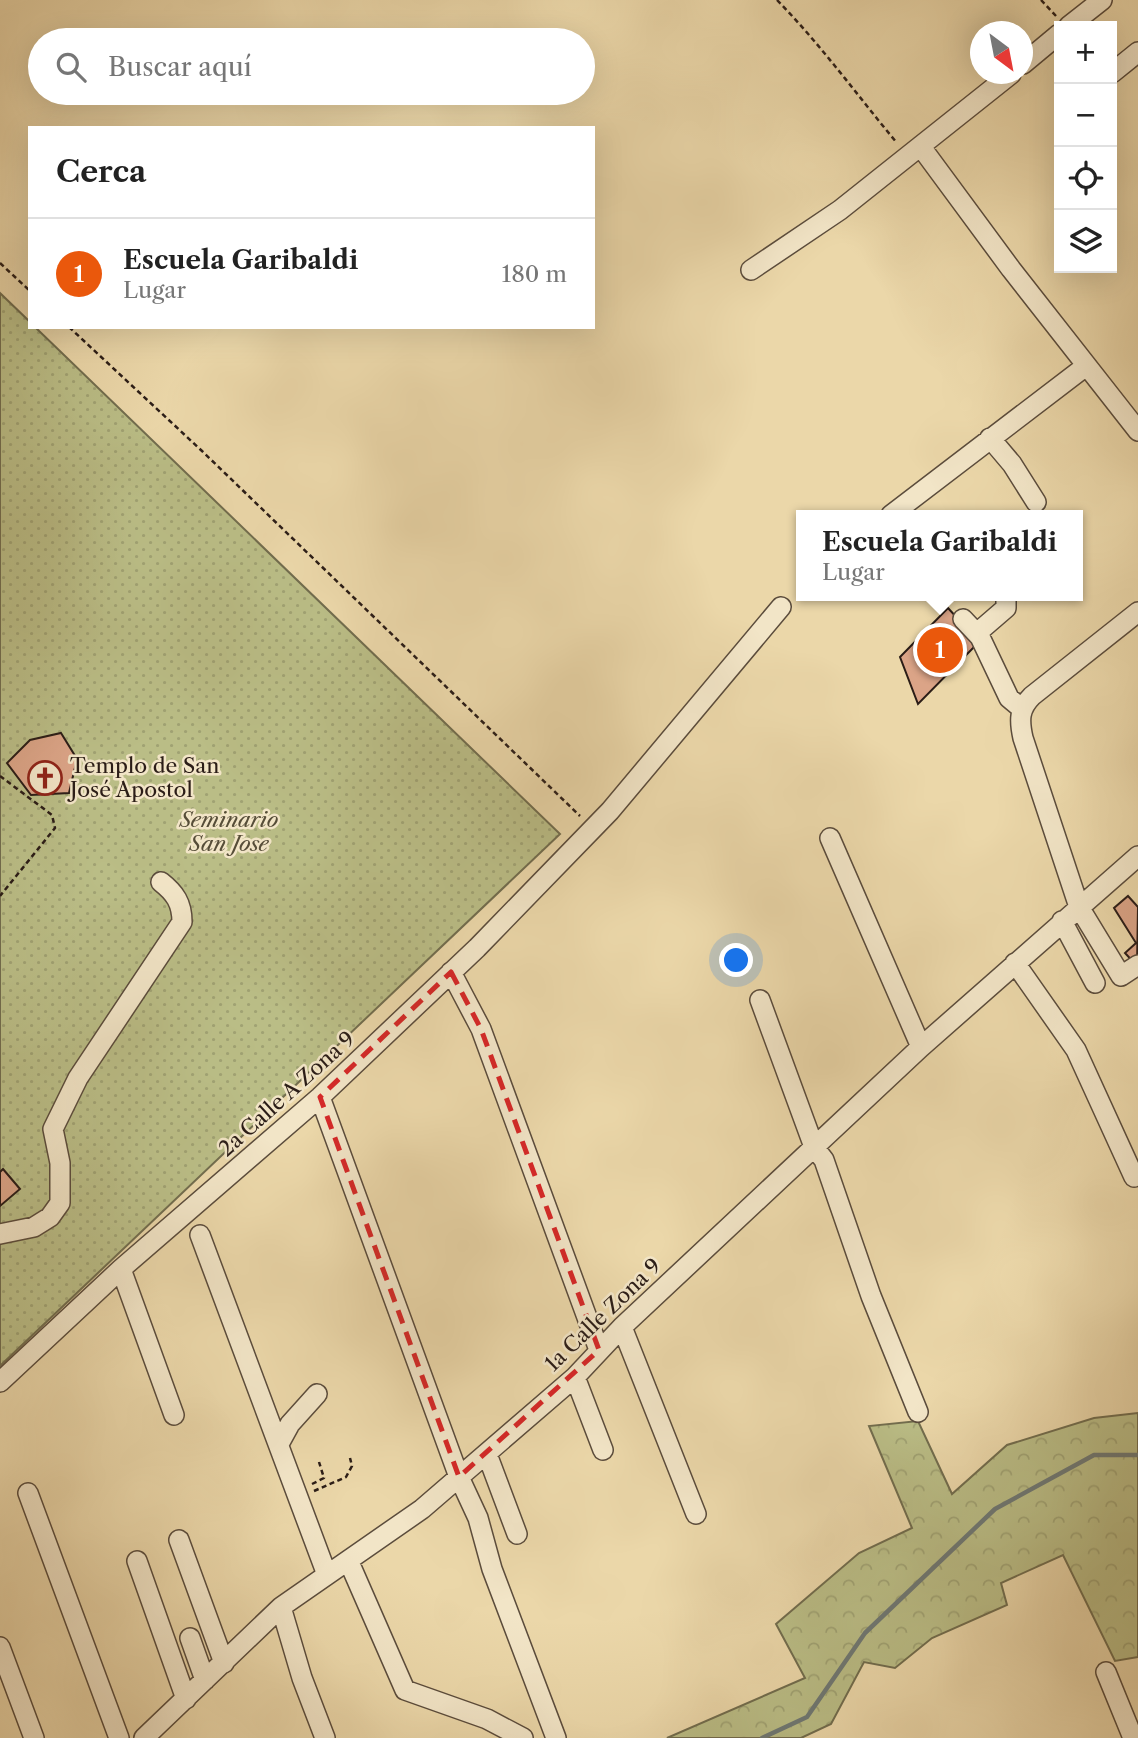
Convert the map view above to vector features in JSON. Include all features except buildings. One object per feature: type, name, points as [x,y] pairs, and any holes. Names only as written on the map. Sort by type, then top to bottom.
[{"type":"street","points":[[1070,21],[1102,0]]},
{"type":"street","points":[[1033,54],[1054,34]]},
{"type":"street","points":[[1117,69],[1138,52]]},
{"type":"street","points":[[751,270],[815,229],[999,84]]},
{"type":"street","points":[[915,152],[1138,431]]},
{"type":"street","points":[[897,510],[1086,366]]},
{"type":"street","points":[[990,438],[1012,464],[1036,502]]},
{"type":"street","points":[[1006,601],[1006,608],[970,626],[1009,698],[1021,709],[1023,738],[1079,907],[1121,976],[1138,965]]},
{"type":"street","name":"2a Calle A Zona 9","points":[[0,1382],[121,1269],[320,1097],[451,972],[610,811],[781,607]]},
{"type":"street","points":[[1021,709],[1045,685],[1138,612]]},
{"type":"street","points":[[830,838],[920,1047]]},
{"type":"street","name":"1a Calle Zona 9","points":[[144,1738],[281,1607],[422,1509],[575,1377],[622,1327],[920,1047],[1138,856]]},
{"type":"street","points":[[0,1234],[34,1227],[50,1217],[60,1203],[61,1163],[53,1129],[78,1078],[182,922],[182,911],[175,893],[161,882]]},
{"type":"street","points":[[1062,921],[1095,983]]},
{"type":"street","points":[[1015,963],[1076,1050],[1134,1177]]},
{"type":"street","points":[[451,972],[481,1028],[501,1078],[599,1350]]},
{"type":"street","points":[[760,1000],[814,1147],[824,1160],[872,1296],[918,1412]]},
{"type":"street","points":[[320,1097],[459,1478],[478,1518],[492,1569],[556,1738]]},
{"type":"street","points":[[200,1235],[327,1575]]},
{"type":"street","points":[[121,1269],[174,1415]]},
{"type":"street","points":[[622,1327],[696,1514]]},
{"type":"street","points":[[575,1377],[603,1451]]},
{"type":"street","points":[[279,1444],[290,1424],[317,1394]]},
{"type":"street","points":[[487,1454],[517,1534]]},
{"type":"street","points":[[28,1493],[119,1738]]},
{"type":"street","points":[[179,1540],[224,1663]]},
{"type":"street","points":[[137,1562],[186,1699]]},
{"type":"street","points":[[349,1562],[405,1690],[487,1719],[523,1738]]},
{"type":"street","points":[[281,1607],[302,1678],[325,1738]]},
{"type":"street","points":[[190,1638],[205,1681]]},
{"type":"street","points":[[0,1647],[34,1738]]},
{"type":"street","points":[[1106,1672],[1132,1736]]},
{"type":"path","points":[[777,0],[827,53],[849,85],[915,152]]},
{"type":"path","points":[[1041,0],[1058,21]]},
{"type":"path","points":[[0,263],[28,289]]},
{"type":"path","points":[[71,329],[202,451],[593,828]]},
{"type":"path","points":[[0,776],[52,815],[56,822],[55,828],[0,896]]},
{"type":"path","points":[[298,1497],[346,1477],[352,1466],[350,1458]]},
{"type":"path","points":[[319,1462],[324,1478]]},
{"type":"highlighted area","points":[[451,972],[481,1029],[599,1350],[459,1477],[320,1097]]},
{"type":"green space","name":"Seminario San Jose","points":[[0,293],[28,320],[28,329],[37,329],[560,834],[0,1366]]},
{"type":"green space","points":[[1138,1413],[1138,1657],[1115,1661],[1063,1555],[1001,1583],[1007,1605],[932,1638],[895,1668],[864,1662],[831,1724],[801,1738],[667,1738],[805,1678],[776,1624],[859,1553],[912,1528],[869,1426],[918,1421],[952,1494],[1007,1445],[1094,1418]]},
{"type":"waterway","points":[[762,1738],[807,1717],[865,1633],[995,1509],[1094,1455],[1138,1455]]},
{"type":"place","name":"Escuela Garibaldi","points":[[940,650]]},
{"type":"place","name":"Templo de San José Apostol","points":[[45,778]]}]
